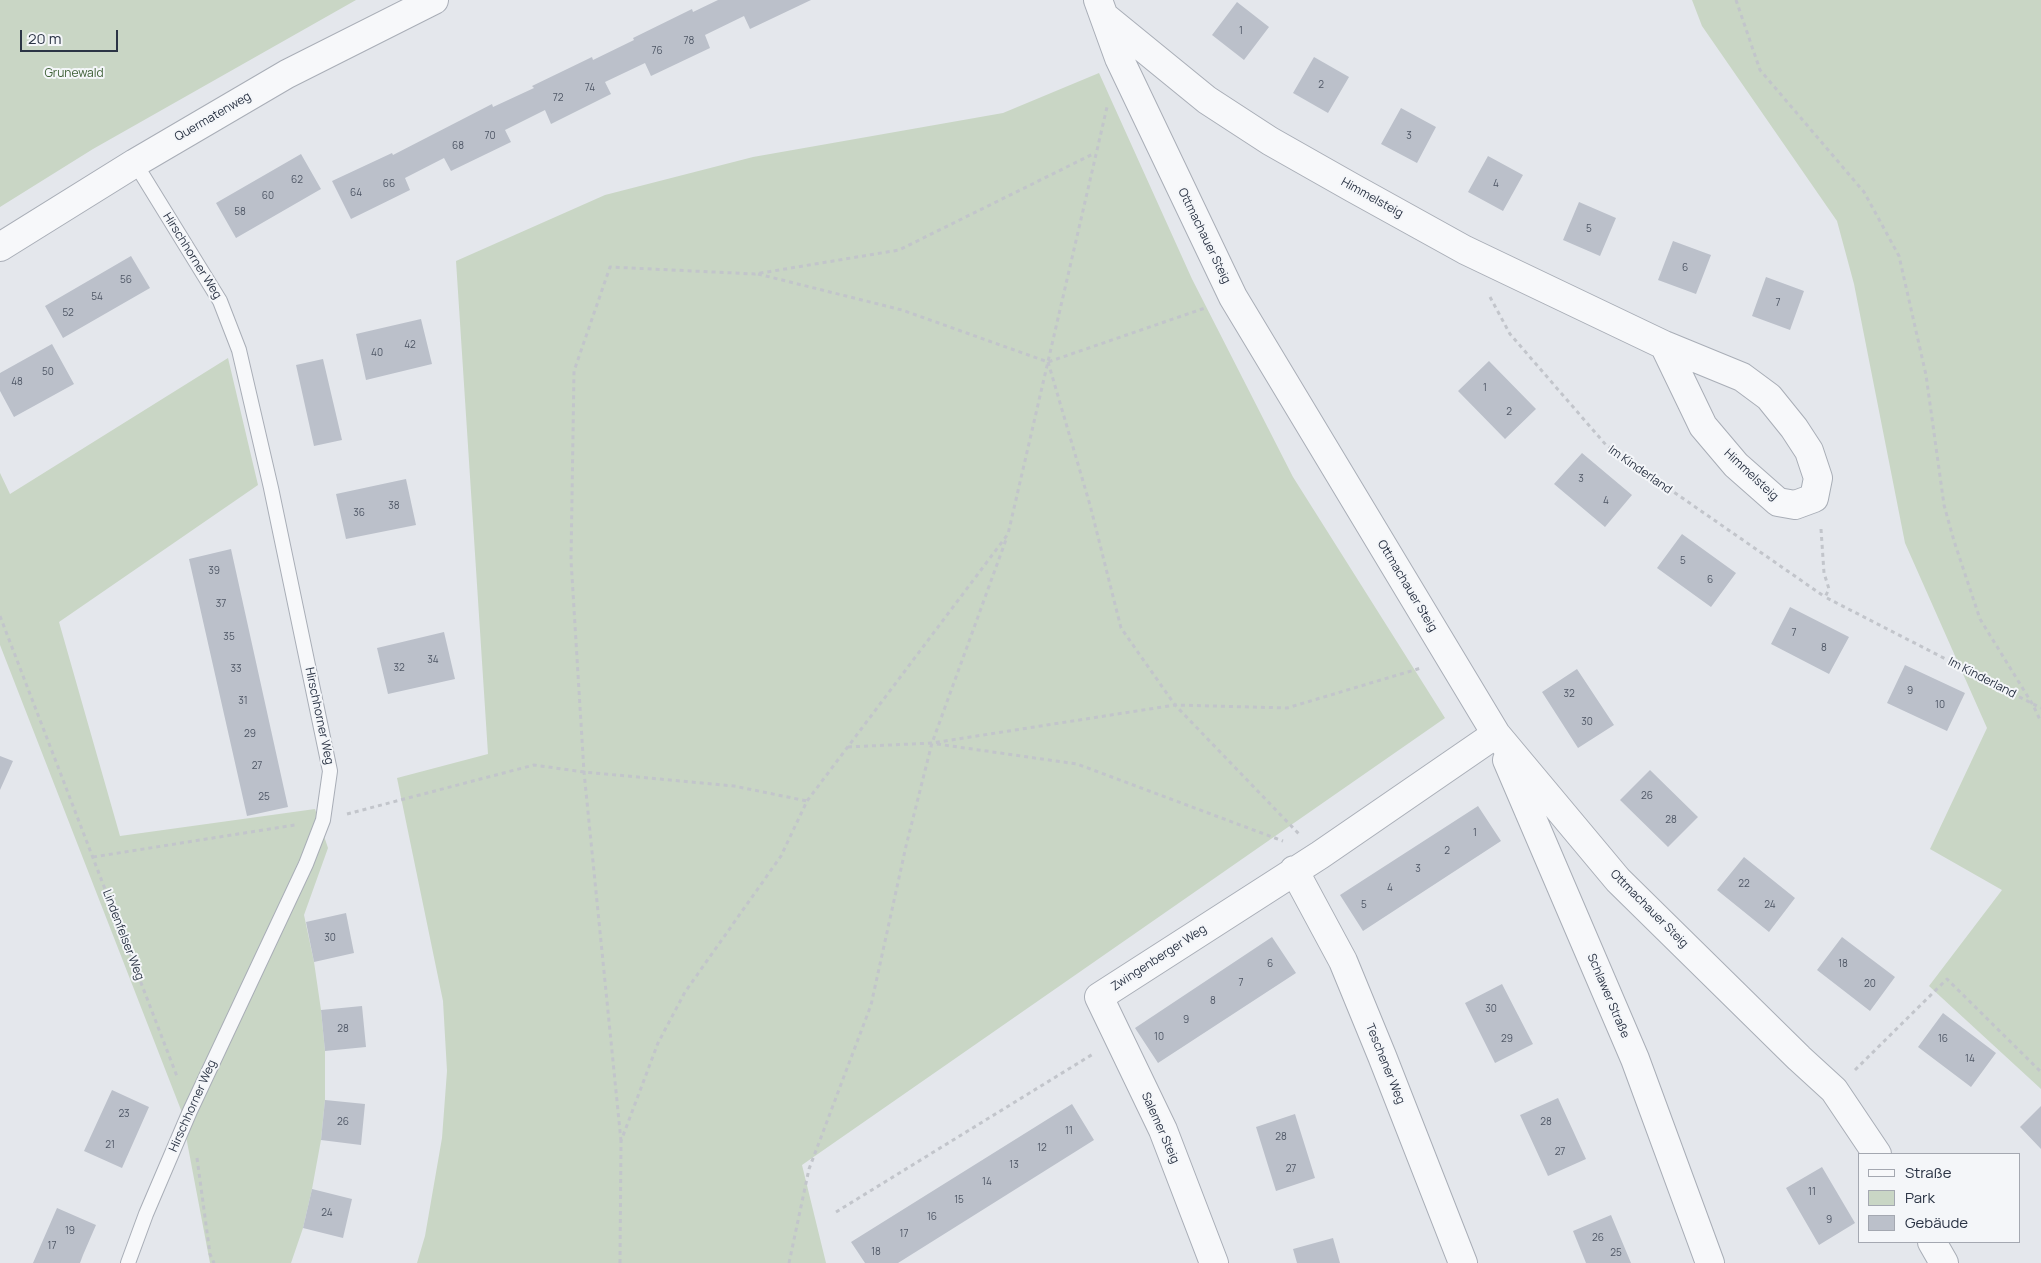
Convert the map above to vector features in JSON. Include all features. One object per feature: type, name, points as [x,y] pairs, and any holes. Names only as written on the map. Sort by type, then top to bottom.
[{"type":"street","name":"Quermatenweg","points":[[0,247],[135,163],[288,74],[434,0]]},
{"type":"street","name":"Ottmachauer Steig","points":[[1100,8],[1119,58],[1233,297],[1496,734],[1618,880],[1834,1090],[1876,1153]]},
{"type":"street","name":"Himmelsteig","points":[[1100,8],[1207,100],[1270,140],[1465,250],[1664,345],[1742,377],[1769,397],[1794,428],[1809,451],[1818,478],[1814,498],[1794,505],[1778,502],[1736,464],[1703,426],[1664,345]]},
{"type":"street","name":"Zwingenberger Weg","points":[[1098,997],[1320,855],[1496,734]]},
{"type":"street","name":"Schlawer Straße","points":[[1496,734],[1635,1060],[1710,1263]]},
{"type":"street","name":"Teschener Weg","points":[[1294,870],[1343,961],[1463,1263]]},
{"type":"street","name":"Salemer Steig","points":[[1098,997],[1163,1130],[1214,1263]]},
{"type":"street","points":[[1933,1243],[1944,1263]]},
{"type":"lane","name":"Hirschhorner Weg","points":[[128,1263],[146,1214],[190,1111],[306,864],[323,820],[330,771],[271,488],[239,350],[220,301],[135,163]]},
{"type":"path","points":[[1736,0],[1760,70],[1864,192],[1899,256],[1926,376],[1944,505],[1954,541],[1980,619],[2033,704],[2040,720]]},
{"type":"path","points":[[789,1263],[809,1169],[871,1005],[906,846],[932,743],[1008,534],[1107,106]]},
{"type":"path","points":[[755,274],[899,250],[1095,153]]},
{"type":"path","points":[[620,1263],[621,1141],[584,772],[571,560],[574,371],[610,267],[755,274],[902,310],[1048,362],[1233,297]]},
{"type":"path","name":"Im Kinderland","points":[[1488,292],[1510,334],[1606,446],[1825,598],[2041,708]]},
{"type":"path","points":[[1048,362],[1090,505],[1121,628],[1175,705],[1320,855]]},
{"type":"path","points":[[1814,498],[1824,506],[1822,536],[1824,574],[1829,590],[1825,598]]},
{"type":"path","points":[[621,1141],[658,1043],[686,992],[781,856],[807,801],[1008,534]]},
{"type":"path","name":"Lindenfelser Weg","points":[[0,616],[190,1111],[210,1254],[214,1263]]},
{"type":"path","points":[[848,747],[932,743],[1175,705],[1287,708],[1451,659]]},
{"type":"path","points":[[932,743],[1077,764],[1320,855]]},
{"type":"path","points":[[93,857],[323,820],[534,765],[584,772],[734,786],[807,801]]},
{"type":"path","points":[[1834,1090],[1946,978],[2041,1072]]},
{"type":"path","points":[[836,1212],[1096,1052]]},
{"type":"green space","name":"Grunewald","points":[[0,0],[356,0],[93,149],[0,207]]},
{"type":"green space","points":[[1692,0],[2041,0],[2041,1089],[1929,986],[2002,890],[1930,849],[1987,728],[1905,543],[1854,284],[1837,221],[1702,26]]},
{"type":"green space","points":[[1099,73],[1192,279],[1293,477],[1445,718],[802,1165],[826,1263],[417,1263],[425,1236],[442,1138],[447,1071],[443,1001],[397,778],[488,754],[456,261],[605,195],[753,157],[1003,113]]},
{"type":"green space","points":[[228,358],[258,485],[59,622],[120,836],[315,809],[328,848],[304,915],[314,962],[321,1010],[325,1051],[325,1100],[321,1140],[312,1189],[303,1228],[291,1263],[210,1263],[181,1110],[0,645],[0,473],[10,494]]},
{"type":"building","points":[[718,0],[811,0],[750,29],[744,16],[705,35],[710,48],[651,76],[645,63],[605,82],[611,94],[551,124],[545,110],[505,130],[511,142],[451,171],[444,158],[405,178],[410,190],[351,219],[332,181],[392,153],[393,155],[492,104],[493,107],[534,88],[532,86],[592,57],[593,60],[692,9],[693,12]]},
{"type":"building","points":[[1237,2],[1269,27],[1244,60],[1212,35]]},
{"type":"building","points":[[1314,57],[1349,77],[1328,113],[1293,93]]},
{"type":"building","points":[[1401,108],[1436,127],[1417,163],[1381,144]]},
{"type":"building","points":[[301,154],[321,189],[236,238],[216,203]]},
{"type":"building","points":[[1488,156],[1523,175],[1503,211],[1468,192]]},
{"type":"building","points":[[1579,202],[1616,218],[1600,256],[1563,240]]},
{"type":"building","points":[[1673,241],[1711,255],[1696,294],[1658,280]]},
{"type":"building","points":[[131,256],[150,288],[63,338],[45,306]]},
{"type":"building","points":[[1766,277],[1804,291],[1790,330],[1752,316]]},
{"type":"building","points":[[421,319],[432,364],[366,380],[356,334]]},
{"type":"building","points":[[52,344],[74,384],[14,417],[0,391],[0,373]]},
{"type":"building","points":[[323,359],[342,440],[314,446],[296,365]]},
{"type":"building","points":[[1489,361],[1536,409],[1505,439],[1458,391]]},
{"type":"building","points":[[1582,453],[1632,495],[1605,527],[1554,484]]},
{"type":"building","points":[[406,479],[416,525],[346,539],[336,494]]},
{"type":"building","points":[[1682,534],[1736,573],[1711,607],[1657,568]]},
{"type":"building","points":[[231,549],[288,807],[247,816],[189,559]]},
{"type":"building","points":[[1790,607],[1849,637],[1829,674],[1771,644]]},
{"type":"building","points":[[444,632],[455,679],[388,694],[377,648]]},
{"type":"building","points":[[1905,665],[1965,693],[1947,731],[1887,703]]},
{"type":"building","points":[[1577,669],[1614,725],[1578,748],[1542,692]]},
{"type":"building","points":[[0,756],[13,761],[0,790]]},
{"type":"building","points":[[1650,770],[1698,817],[1668,847],[1620,800]]},
{"type":"building","points":[[1478,806],[1501,841],[1363,931],[1340,895]]},
{"type":"building","points":[[1744,857],[1795,898],[1769,932],[1717,890]]},
{"type":"building","points":[[346,913],[354,953],[314,962],[306,922]]},
{"type":"building","points":[[1272,937],[1296,973],[1158,1063],[1135,1028]]},
{"type":"building","points":[[1842,937],[1895,977],[1870,1011],[1817,970]]},
{"type":"building","points":[[1502,984],[1533,1044],[1495,1063],[1465,1003]]},
{"type":"building","points":[[362,1006],[366,1047],[325,1051],[321,1010]]},
{"type":"building","points":[[1943,1013],[1996,1053],[1971,1087],[1918,1047]]},
{"type":"building","points":[[112,1090],[149,1107],[122,1168],[84,1151]]},
{"type":"building","points":[[1558,1098],[1586,1159],[1548,1176],[1520,1115]]},
{"type":"building","points":[[325,1100],[365,1104],[361,1145],[321,1140]]},
{"type":"building","points":[[1072,1104],[1094,1140],[898,1263],[865,1263],[851,1242]]},
{"type":"building","points":[[2041,1106],[2041,1149],[2020,1127]]},
{"type":"building","points":[[1295,1114],[1315,1178],[1276,1191],[1256,1127]]},
{"type":"building","points":[[1822,1167],[1855,1223],[1819,1245],[1786,1188]]},
{"type":"building","points":[[312,1189],[352,1199],[343,1238],[303,1228]]},
{"type":"building","points":[[57,1208],[96,1225],[80,1263],[33,1263]]},
{"type":"building","points":[[1611,1215],[1631,1263],[1586,1263],[1573,1231]]},
{"type":"building","points":[[1333,1238],[1340,1263],[1297,1263],[1293,1249]]}]
